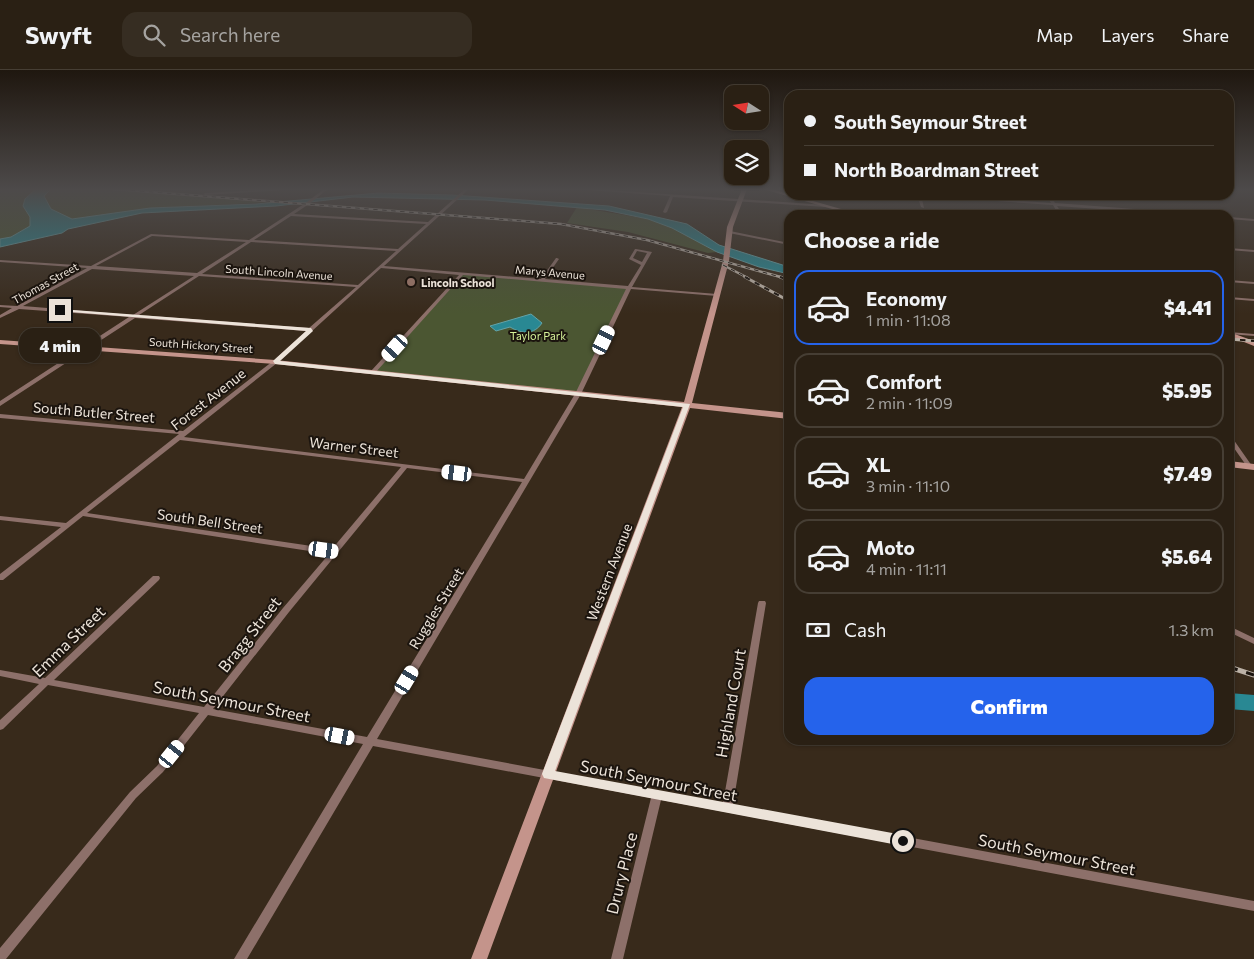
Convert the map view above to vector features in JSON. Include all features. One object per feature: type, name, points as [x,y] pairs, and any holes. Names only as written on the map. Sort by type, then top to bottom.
[{"type":"street","points":[[0,404],[265,230]]},
{"type":"street","name":"Forest Avenue","points":[[0,578],[275,362],[421,230]]},
{"type":"street","points":[[730,232],[784,243]]},
{"type":"street","name":"Western Avenue","points":[[479,959],[687,406],[728,252],[730,232]]},
{"type":"street","name":"Thomas Street","points":[[0,317],[151,235],[248,241]]},
{"type":"street","points":[[248,241],[399,250]]},
{"type":"street","points":[[1234,249],[1254,251]]},
{"type":"street","points":[[636,250],[650,251],[644,264],[631,259],[636,250]]},
{"type":"street","points":[[542,280],[557,259]]},
{"type":"street","name":"South Lincoln Avenue","points":[[0,262],[359,286]]},
{"type":"street","name":"Ruggles Street","points":[[240,959],[578,394],[629,288],[644,264]]},
{"type":"street","name":"Marys Avenue","points":[[381,267],[717,294]]},
{"type":"street","points":[[372,372],[462,274]]},
{"type":"street","points":[[1234,281],[1254,283]]},
{"type":"street","points":[[1234,298],[1254,300]]},
{"type":"street","points":[[0,306],[311,330]]},
{"type":"street","points":[[1234,333],[1254,335]]},
{"type":"street","points":[[1234,335],[1254,344]]},
{"type":"street","name":"South Hickory Street","points":[[0,342],[275,362],[784,416]]},
{"type":"street","name":"South Butler Street","points":[[0,416],[186,433]]},
{"type":"street","name":"Warner Street","points":[[179,438],[526,481]]},
{"type":"street","points":[[1234,444],[1252,467]]},
{"type":"street","points":[[1234,465],[1252,467]]},
{"type":"street","name":"Bragg Street","points":[[0,957],[133,795],[160,769],[405,466]]},
{"type":"street","name":"South Bell Street","points":[[81,514],[334,552]]},
{"type":"street","points":[[0,518],[67,525]]},
{"type":"street","name":"Emma Street","points":[[0,726],[156,578]]},
{"type":"street","name":"Highland Court","points":[[727,808],[762,603]]},
{"type":"street","points":[[1234,631],[1254,641]]},
{"type":"street","name":"South Seymour Street","points":[[0,673],[1254,906]]},
{"type":"street","name":"Drury Place","points":[[616,959],[657,795]]},
{"type":"green space","points":[[0,230],[22,230],[11,237],[0,239]]},
{"type":"green space","points":[[618,230],[677,230],[717,252],[708,253]]},
{"type":"green space","name":"Taylor Park","points":[[462,274],[629,288],[578,394],[373,372]]},
{"type":"water","points":[[22,230],[66,230],[62,233],[0,247],[0,239],[11,237]]},
{"type":"water","points":[[677,230],[697,230],[719,245],[784,265],[784,273],[759,267],[717,252]]},
{"type":"water","points":[[531,314],[542,323],[532,331],[523,332],[510,327],[496,331],[490,326]]},
{"type":"waterway","points":[[1234,701],[1254,703]]},
{"type":"railway","points":[[596,230],[647,240],[784,278]]},
{"type":"railway","points":[[723,265],[748,278]]},
{"type":"railway","points":[[745,277],[784,298]]},
{"type":"railway","points":[[780,277],[784,278]]},
{"type":"railway","points":[[1234,339],[1254,341]]},
{"type":"railway","points":[[1234,669],[1254,675]]},
{"type":"place","name":"Lincoln School","points":[[411,282]]},
{"type":"route","points":[[60,310],[311,330],[275,362],[687,406],[548,774],[903,841]]}]
